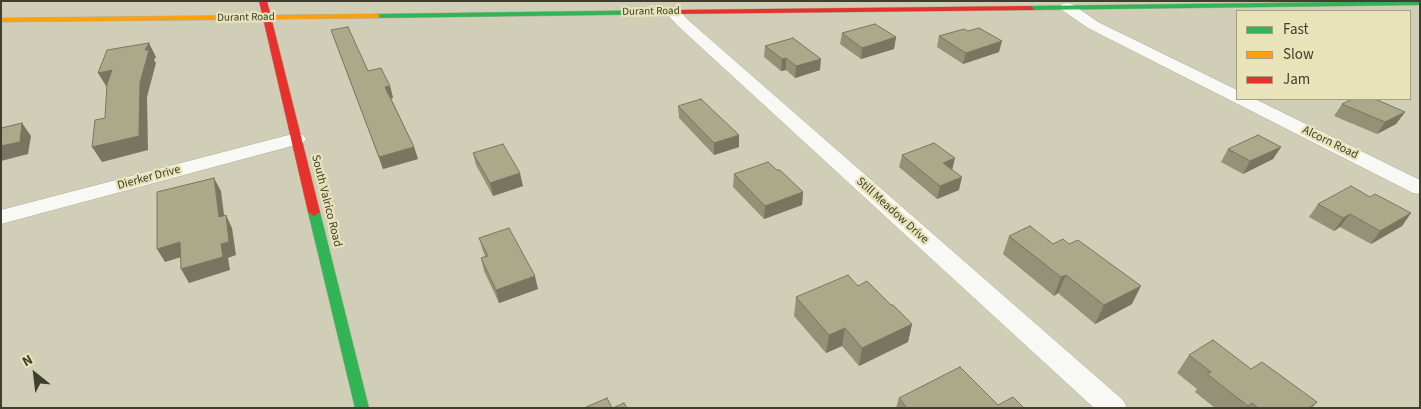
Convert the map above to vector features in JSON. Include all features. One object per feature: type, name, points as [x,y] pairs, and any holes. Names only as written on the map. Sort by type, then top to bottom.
[{"type":"street","name":"South Valrico Road","points":[[264,1],[266,17],[362,408]]},
{"type":"street","name":"Durant Road","points":[[1,20],[1420,3]]},
{"type":"street","points":[[1067,7],[1093,25],[1236,96]]},
{"type":"street","name":"Still Meadow Drive","points":[[673,12],[1113,408]]},
{"type":"street","name":"Alcorn Road","points":[[1243,100],[1420,188]]},
{"type":"street","name":"Dierker Drive","points":[[1,217],[296,139]]},
{"type":"building","points":[[875,24],[896,37],[862,48],[842,33]]},
{"type":"building","points":[[348,27],[368,71],[381,68],[390,86],[385,87],[414,147],[379,157],[331,30]]},
{"type":"building","points":[[979,28],[1002,41],[966,53],[939,36],[964,29],[968,31]]},
{"type":"building","points":[[793,38],[821,59],[796,66],[786,58],[782,59],[765,46]]},
{"type":"building","points":[[149,43],[145,50],[149,50],[140,83],[139,136],[92,147],[95,120],[105,118],[107,84],[112,70],[98,73],[107,50]]},
{"type":"building","points":[[701,99],[739,135],[714,143],[678,106]]},
{"type":"building","points":[[1350,100],[1377,100],[1405,112],[1385,122],[1342,104]]},
{"type":"building","points":[[22,123],[20,142],[1,146],[1,128]]},
{"type":"building","points":[[1258,135],[1281,147],[1250,161],[1228,149]]},
{"type":"building","points":[[934,143],[955,158],[943,163],[962,177],[940,186],[902,155]]},
{"type":"building","points":[[503,144],[520,173],[490,183],[473,153]]},
{"type":"building","points":[[768,162],[777,170],[780,170],[803,192],[765,206],[734,174]]},
{"type":"building","points":[[214,178],[219,217],[226,215],[229,242],[221,244],[223,257],[181,269],[180,242],[157,249],[157,192]]},
{"type":"building","points":[[1351,186],[1370,197],[1375,194],[1411,213],[1380,231],[1350,214],[1343,218],[1318,204]]},
{"type":"building","points":[[1030,226],[1053,244],[1063,239],[1069,244],[1078,240],[1141,286],[1104,305],[1066,275],[1061,277],[1009,236]]},
{"type":"building","points":[[509,228],[535,276],[496,290],[481,258],[488,256],[479,238]]},
{"type":"building","points":[[848,275],[858,286],[867,281],[912,324],[862,348],[845,328],[829,335],[796,297]]},
{"type":"building","points":[[1213,340],[1251,369],[1262,362],[1317,402],[1309,408],[1258,408],[1252,403],[1248,406],[1207,374],[1211,372],[1189,355]]},
{"type":"building","points":[[960,367],[998,405],[1013,397],[1024,408],[907,408],[899,398]]},
{"type":"building","points":[[607,398],[612,408],[584,408]]},
{"type":"building","points":[[624,403],[627,408],[613,408]]},
{"type":"traffic: fast","points":[[1030,8],[1420,3]]},
{"type":"traffic: fast","points":[[376,16],[673,12]]},
{"type":"traffic: fast","points":[[314,212],[362,408]]},
{"type":"traffic: slow","points":[[1,20],[376,16]]},
{"type":"traffic: jam","points":[[263,1],[314,212]]},
{"type":"traffic: jam","points":[[673,12],[1030,8]]}]
